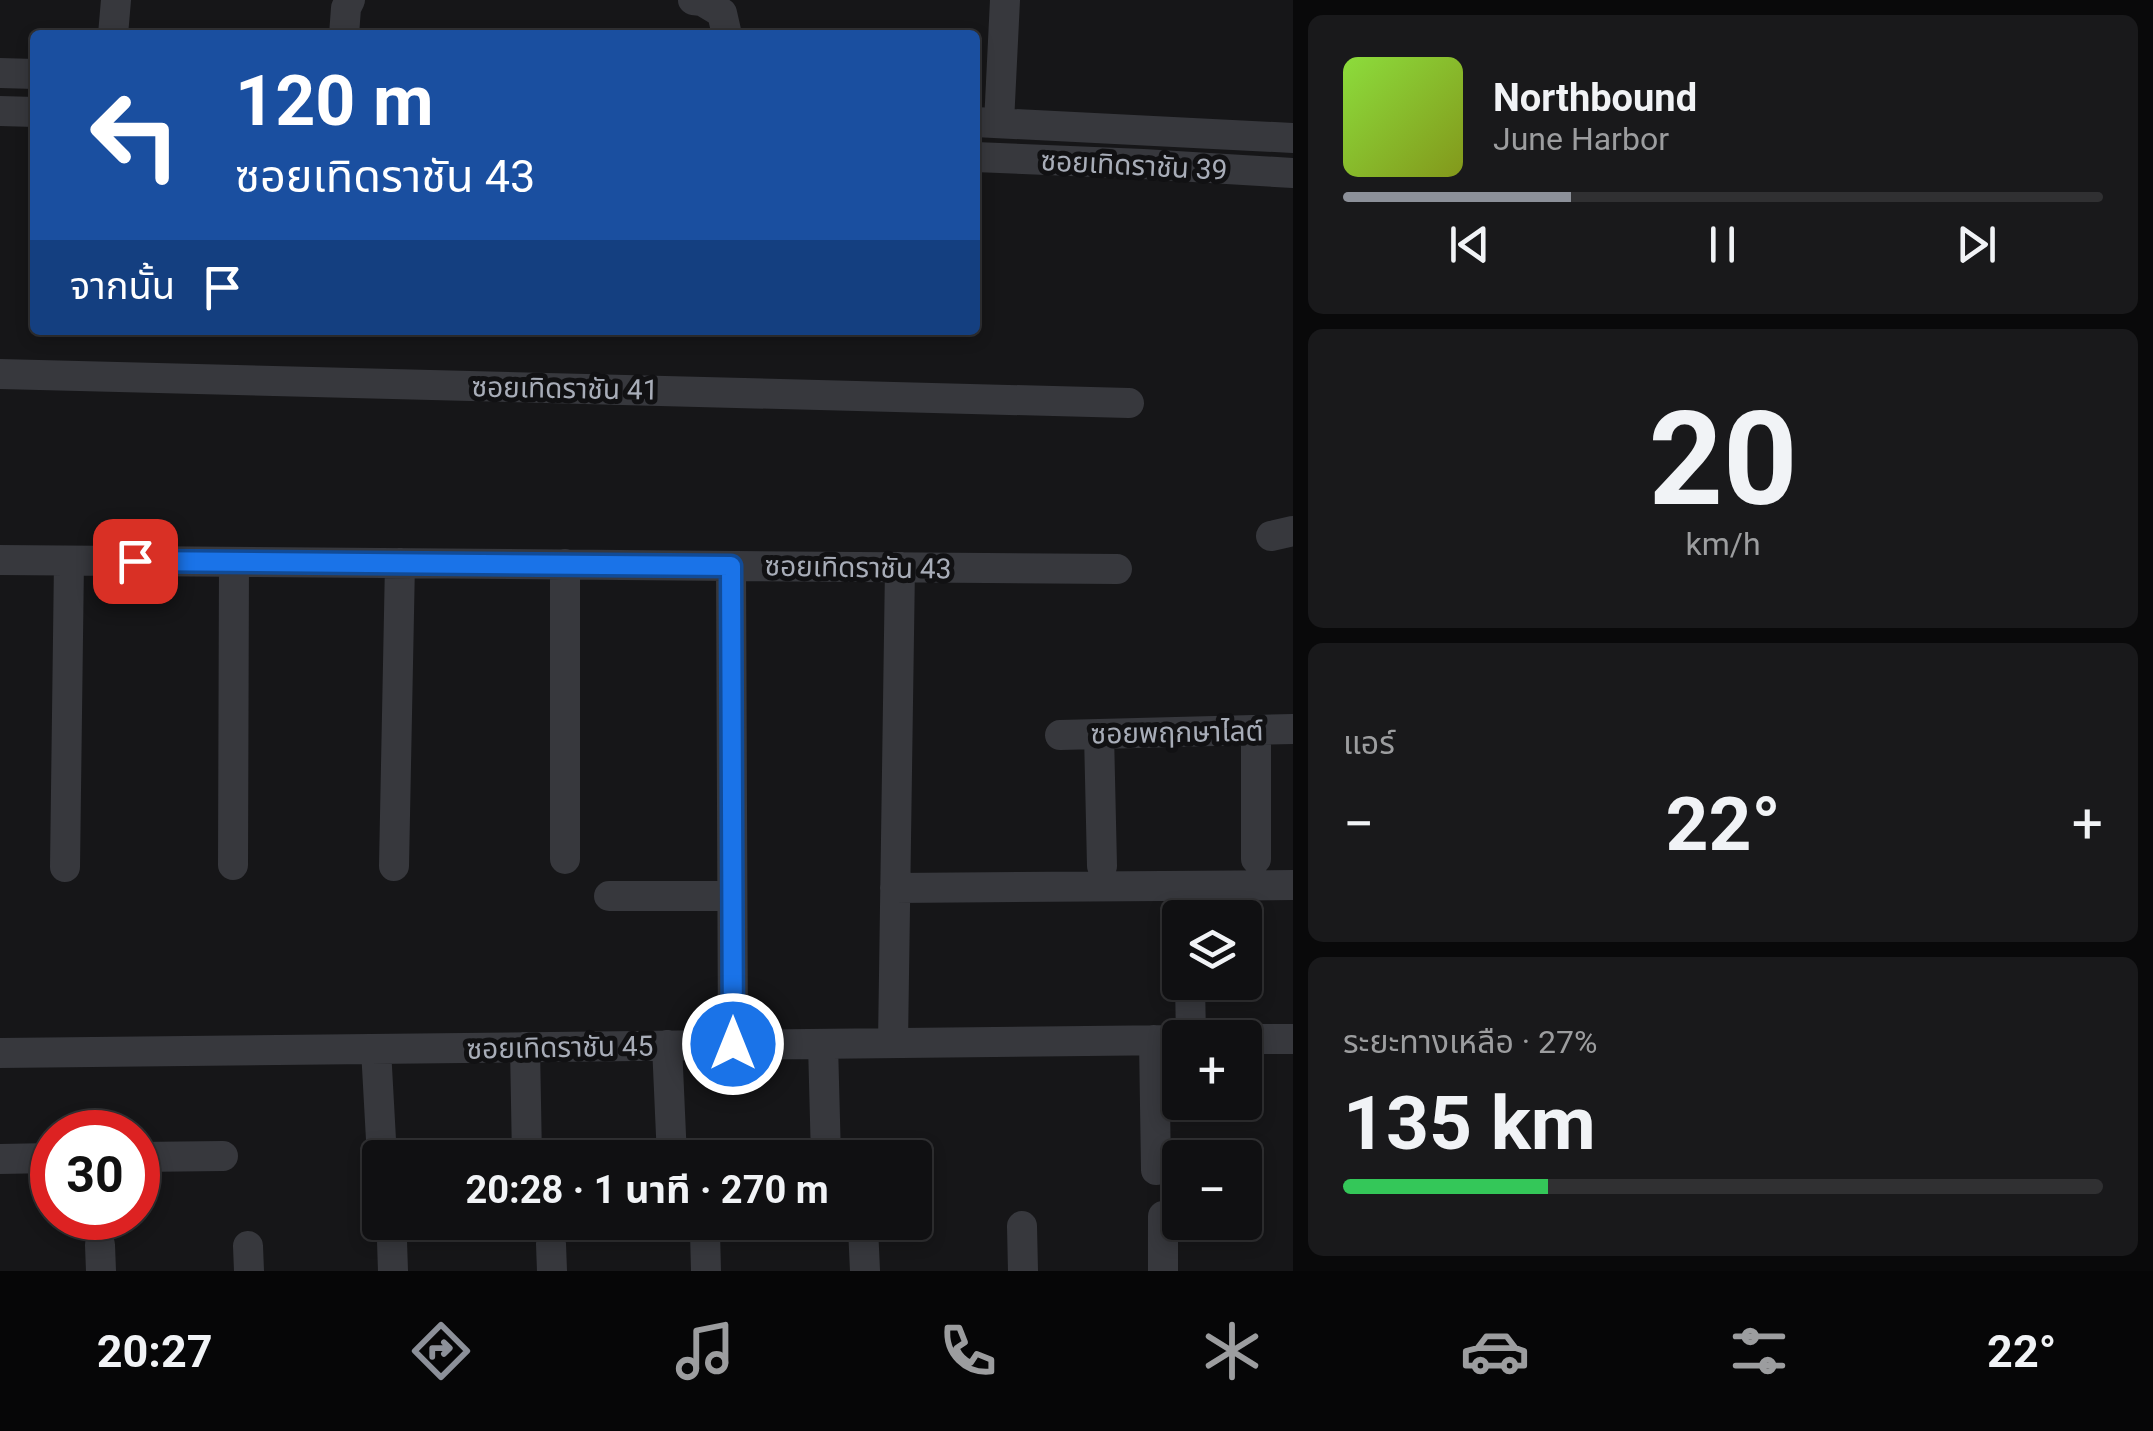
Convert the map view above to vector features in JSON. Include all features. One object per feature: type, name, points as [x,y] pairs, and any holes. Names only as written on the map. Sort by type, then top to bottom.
[{"type":"street","points":[[114,30],[116,0]]},
{"type":"street","points":[[344,30],[350,0]]},
{"type":"street","points":[[693,0],[702,0],[722,13],[726,30]]},
{"type":"street","points":[[1005,0],[987,123],[1293,138]]},
{"type":"street","points":[[0,73],[30,74]]},
{"type":"street","points":[[0,110],[30,112]]},
{"type":"street","name":"ซอยเทิดราชัน 39","points":[[980,158],[1293,173]]},
{"type":"street","name":"ซอยเทิดราชัน 41","points":[[0,374],[1130,403]]},
{"type":"street","name":"ซอยเทิดราชัน 43","points":[[0,560],[1117,569]]},
{"type":"street","points":[[65,867],[69,561]]},
{"type":"street","points":[[233,865],[234,562]]},
{"type":"street","points":[[394,866],[400,563]]},
{"type":"street","points":[[565,859],[566,564]]},
{"type":"street","points":[[731,566],[733,1044]]},
{"type":"street","points":[[892,1043],[900,568]]},
{"type":"street","name":"ซอยพฤกษาไลต์","points":[[1060,734],[1293,729]]},
{"type":"street","points":[[1256,730],[1256,859]]},
{"type":"street","points":[[1099,734],[1102,866]]},
{"type":"street","points":[[895,888],[1293,885]]},
{"type":"street","points":[[1187,886],[1187,900]]},
{"type":"street","points":[[609,896],[732,896]]},
{"type":"street","points":[[1262,1039],[1293,1038]]},
{"type":"street","name":"ซอยเทิดราชัน 45","points":[[0,1053],[1162,1040]]},
{"type":"street","points":[[823,1044],[826,1140]]},
{"type":"street","points":[[667,1046],[671,1140]]},
{"type":"street","points":[[525,1047],[527,1140]]},
{"type":"street","points":[[376,1049],[381,1140]]},
{"type":"street","points":[[1156,1170],[1162,1099]]},
{"type":"street","points":[[160,1157],[223,1156]]},
{"type":"street","points":[[0,1159],[30,1158]]},
{"type":"street","points":[[1022,1226],[1023,1271]]},
{"type":"street","points":[[705,1240],[706,1271]]},
{"type":"street","points":[[864,1240],[865,1271]]},
{"type":"street","points":[[1163,1240],[1163,1271]]},
{"type":"route","points":[[135,561],[731,566],[733,1044]]}]
